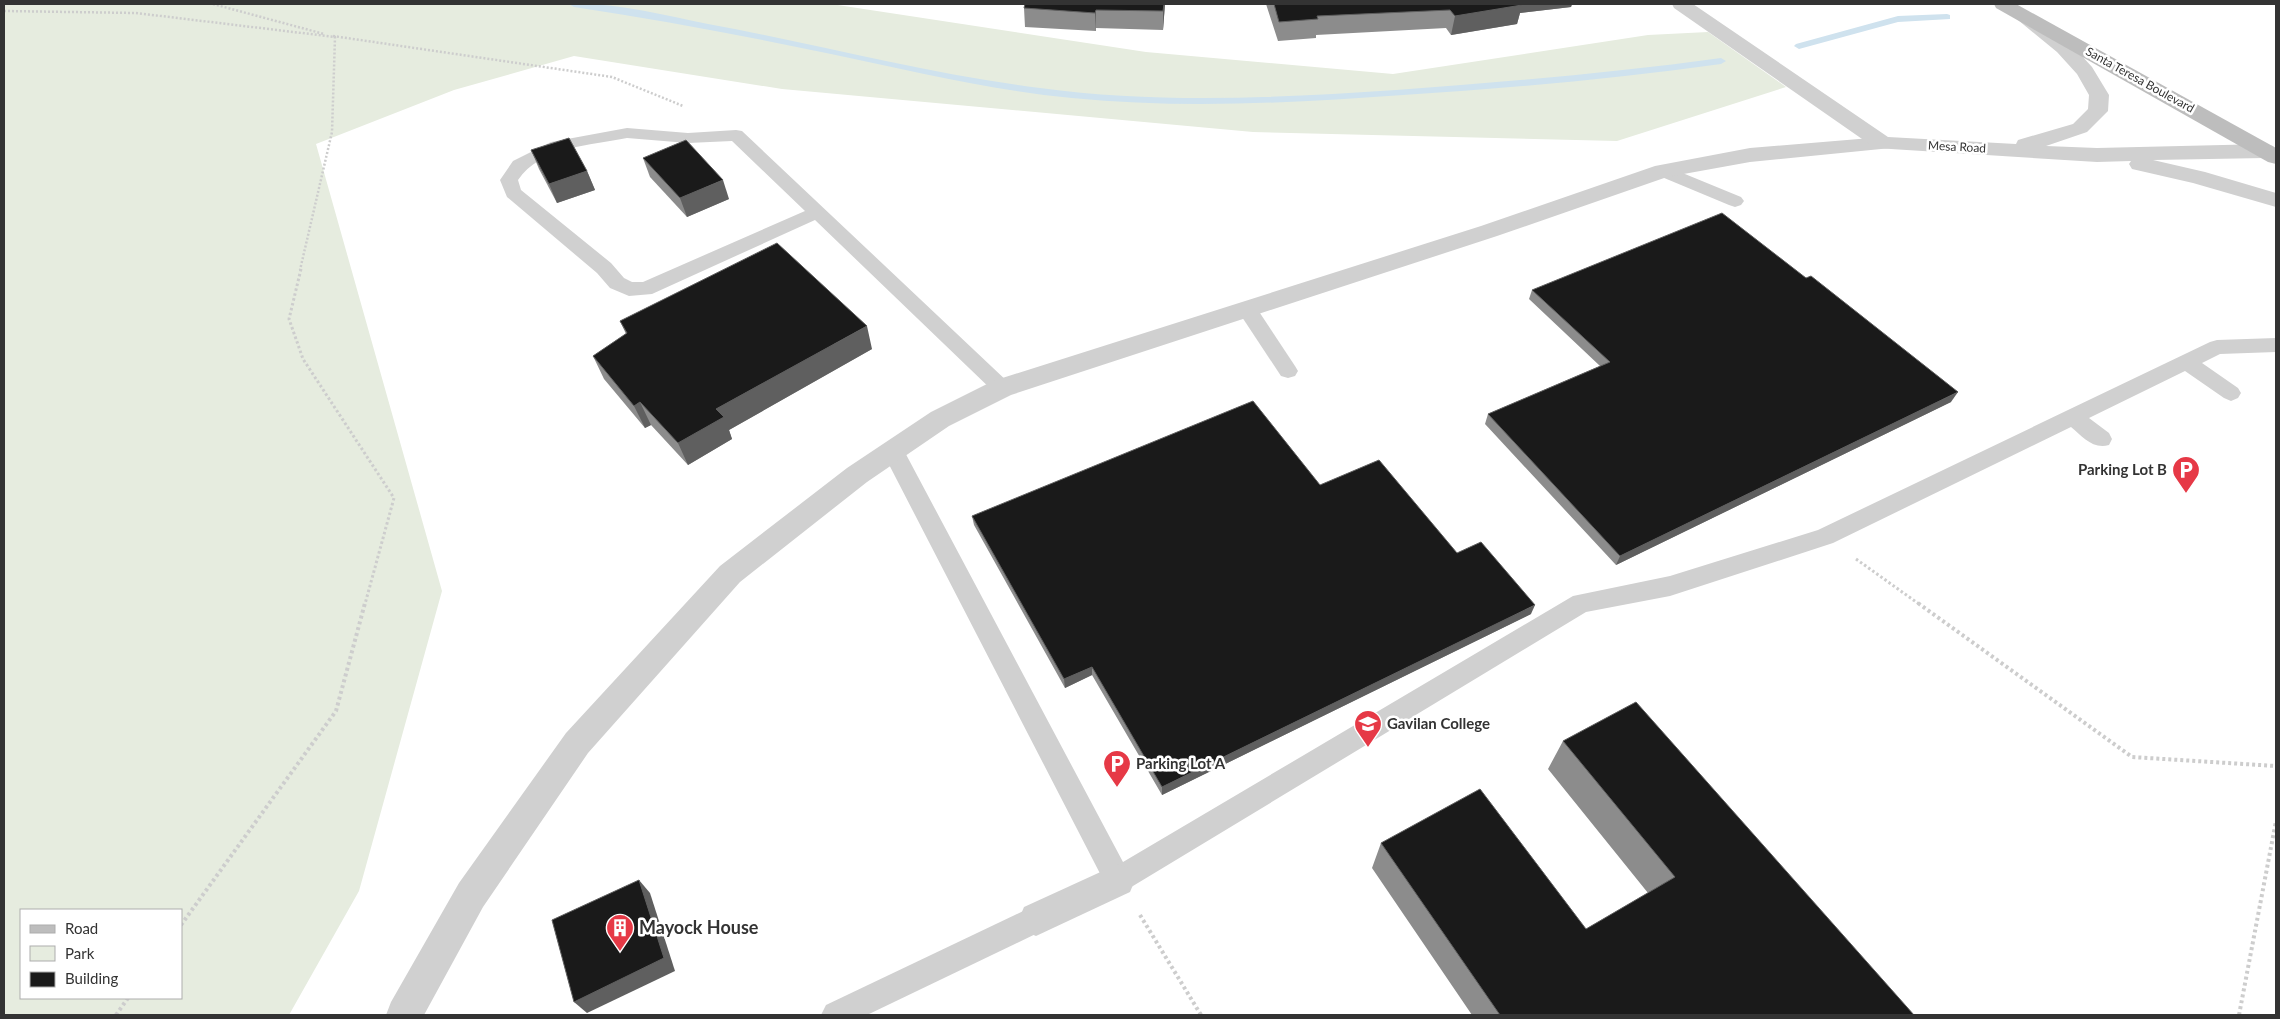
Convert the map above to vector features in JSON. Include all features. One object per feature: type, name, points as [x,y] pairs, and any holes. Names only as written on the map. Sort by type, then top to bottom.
[{"type":"main road","name":"Santa Teresa Boulevard","points":[[2011,8],[2273,153]]},
{"type":"street","points":[[1681,4],[1883,144]]},
{"type":"street","points":[[2010,150],[2080,128],[2098,111],[2099,95],[2085,71],[2064,48],[2011,8]]},
{"type":"street","name":"Mesa Road","points":[[404,1015],[471,895],[577,743],[730,574],[857,475],[940,419],[1002,388],[1489,231],[1663,171],[1750,155],[1883,144],[2097,155],[2273,153]]},
{"type":"street","points":[[2097,155],[2197,177],[2276,200]]},
{"type":"street","points":[[1036,919],[1118,880]]},
{"type":"lane","points":[[818,212],[645,289],[629,289],[617,283],[604,268],[513,193],[509,180],[519,165],[557,146],[627,132],[688,138],[736,135],[818,212],[1002,388]]},
{"type":"lane","points":[[1663,171],[1735,201]]},
{"type":"lane","points":[[1247,309],[1288,371]]},
{"type":"lane","points":[[893,451],[1118,880],[1581,603],[1670,586],[1825,537],[2218,347],[2276,346]]},
{"type":"lane","points":[[2186,362],[2231,393]]},
{"type":"lane","points":[[2072,417],[2101,439]]},
{"type":"lane","points":[[836,1015],[1036,919]]},
{"type":"path","points":[[213,4],[335,37]]},
{"type":"path","points":[[4,12],[136,13],[335,37],[612,77],[676,102],[736,135]]},
{"type":"path","points":[[182,924],[336,711],[394,498],[303,359],[289,320],[332,132],[335,37]]},
{"type":"path","points":[[1825,537],[2132,757],[2276,766]]},
{"type":"path","points":[[2239,1015],[2276,821]]},
{"type":"path","points":[[1118,880],[1202,1015]]},
{"type":"path","points":[[116,1015],[127,999]]},
{"type":"green space","points":[[4,4],[831,4],[1146,52],[1393,74],[1648,35],[1708,32],[1786,87],[1617,141],[1253,132],[782,89],[574,56],[454,90],[316,144],[442,591],[359,891],[289,1015],[4,1015]]},
{"type":"building","points":[[1025,4],[1164,4],[1163,11],[1096,10],[1095,13],[1024,8]]},
{"type":"building","points":[[1274,4],[1522,5],[1455,16],[1450,10],[1317,16],[1318,19],[1279,22]]},
{"type":"building","points":[[569,138],[587,171],[549,184],[531,150]]},
{"type":"building","points":[[686,140],[723,180],[680,198],[643,158]]},
{"type":"building","points":[[1722,213],[1806,278],[1811,276],[1958,392],[1620,556],[1488,414],[1610,362],[1532,290]]},
{"type":"building","points":[[777,243],[867,326],[716,409],[724,417],[678,443],[640,402],[634,406],[593,356],[627,333],[620,321]]},
{"type":"building","points":[[1253,401],[1320,485],[1379,460],[1457,553],[1481,542],[1535,605],[1162,787],[1092,667],[1064,679],[972,516]]},
{"type":"building","points":[[1636,702],[1914,1015],[1500,1015],[1381,843],[1480,789],[1586,929],[1675,877],[1563,741]]},
{"type":"building","name":"Mayock House","points":[[639,880],[664,958],[574,1002],[552,920]]},
{"type":"waterway","points":[[574,4],[799,44],[981,82],[1041,92],[1113,98],[1240,101],[1366,95],[1565,80],[1721,61]]},
{"type":"waterway","points":[[1799,46],[1898,19],[1947,17]]},
{"type":"place","name":"Parking Lot B","points":[[2186,494]]},
{"type":"place","name":"Gavilan College","points":[[1368,748]]},
{"type":"place","name":"Parking Lot A","points":[[1117,788]]},
{"type":"place","name":"Mayock House","points":[[620,952]]}]
